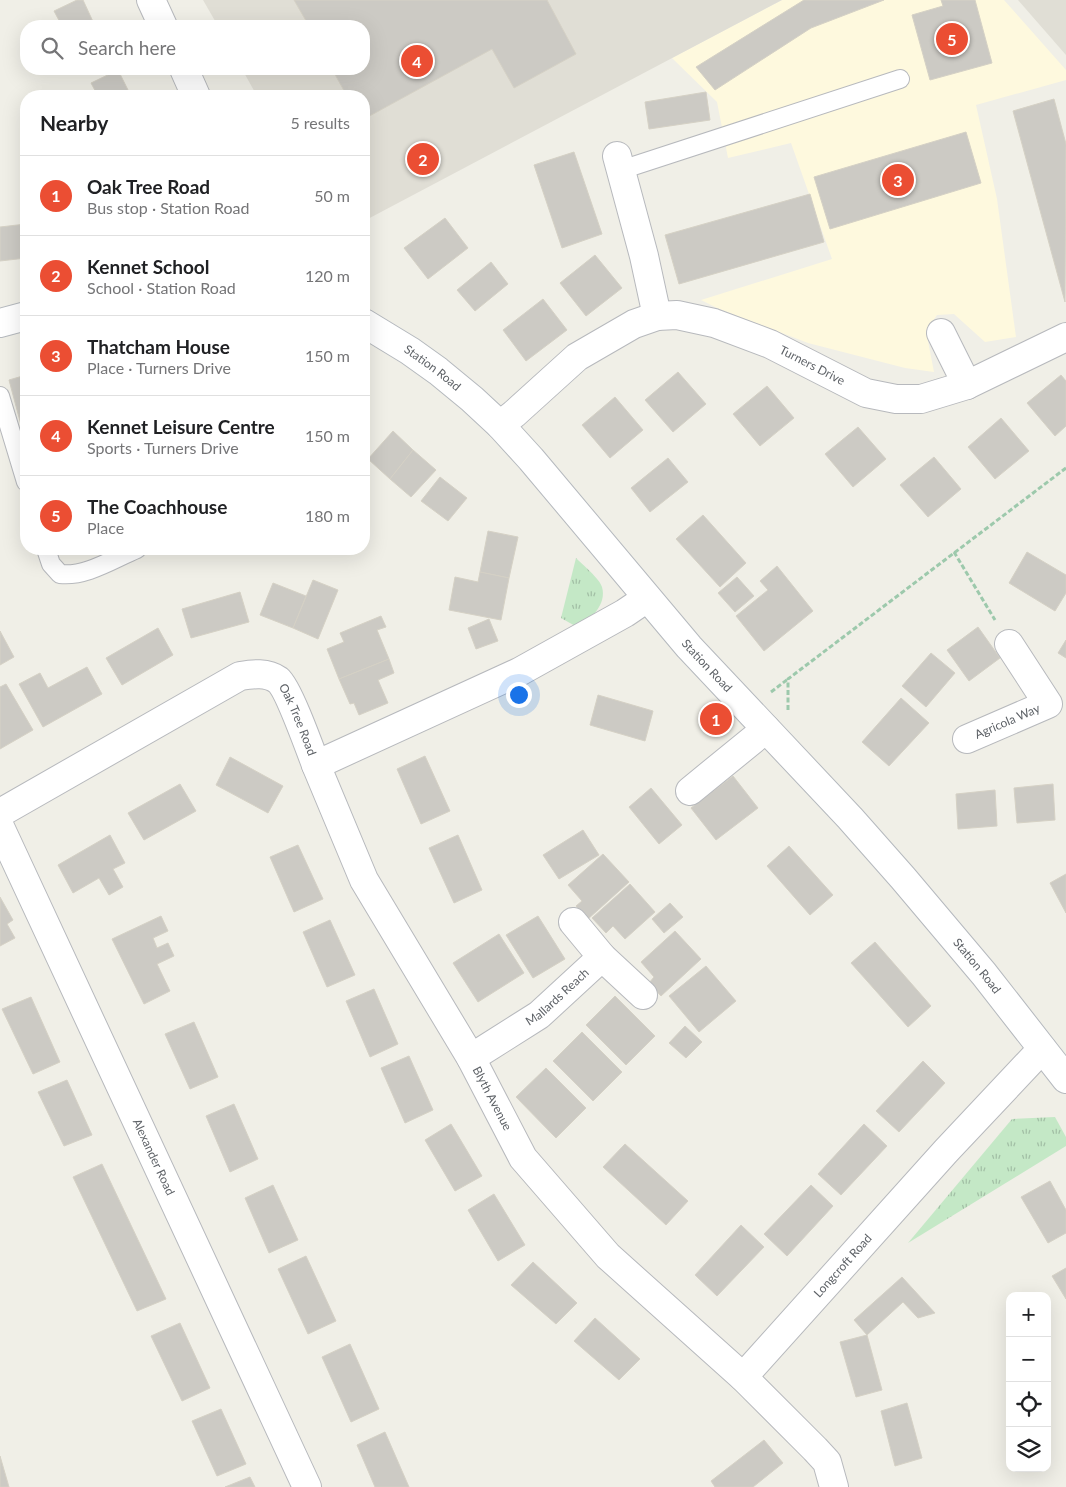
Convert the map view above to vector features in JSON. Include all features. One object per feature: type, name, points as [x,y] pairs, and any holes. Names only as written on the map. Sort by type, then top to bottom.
[{"type":"street","points":[[151,0],[160,20]]},
{"type":"street","points":[[187,75],[193,90]]},
{"type":"street","points":[[619,163],[644,256],[657,316]]},
{"type":"street","name":"Turners Drive","points":[[500,425],[577,357],[634,324],[657,316],[677,315],[714,323],[770,344],[866,393],[896,399],[921,399],[967,385],[1066,337]]},
{"type":"street","points":[[0,323],[20,318]]},
{"type":"street","name":"Station Road","points":[[370,326],[438,371],[500,425],[718,679],[777,723],[850,818],[984,974],[1066,1080]]},
{"type":"street","points":[[941,334],[967,385]]},
{"type":"street","name":"Oak Tree Road","points":[[0,813],[240,676],[252,674],[265,675],[278,681],[286,691],[316,764],[519,672],[625,613],[647,598]]},
{"type":"street","name":"Agricola Way","points":[[967,739],[1057,709],[1009,644]]},
{"type":"street","points":[[690,791],[777,723]]},
{"type":"street","name":"Blyth Avenue","points":[[316,764],[364,880],[471,1058],[523,1158],[608,1256],[743,1377]]},
{"type":"street","name":"Alexander Road","points":[[0,827],[307,1487]]},
{"type":"street","points":[[573,922],[602,957],[643,995]]},
{"type":"street","name":"Mallards Reach","points":[[471,1058],[539,1015],[602,957]]},
{"type":"street","name":"Longcroft Road","points":[[743,1377],[946,1151],[1042,1049]]},
{"type":"street","points":[[743,1377],[827,1462],[834,1487]]},
{"type":"lane","points":[[619,163],[900,79]]},
{"type":"lane","points":[[0,396],[20,462]]},
{"type":"lane","points":[[48,555],[51,564],[60,574],[70,575],[84,572],[123,555]]},
{"type":"path","points":[[768,695],[1066,468]]},
{"type":"path","points":[[954,552],[1009,644]]},
{"type":"path","points":[[777,723],[788,679]]},
{"type":"shaded area","points":[[203,0],[782,0],[370,218],[370,90],[254,90],[245,75],[370,75],[370,20],[215,20]]},
{"type":"shaded area","points":[[782,0],[1004,0],[1066,70],[1066,80],[976,105],[997,199],[1016,337],[985,342],[954,314],[937,315],[926,331],[934,372],[905,368],[808,343],[701,300],[832,259],[791,143],[728,158],[717,102],[672,58]]},
{"type":"shaded area","points":[[1018,0],[1066,0],[1066,55]]},
{"type":"green space","points":[[576,558],[598,580],[603,593],[597,611],[577,627],[561,618]]},
{"type":"green space","points":[[1055,1117],[1066,1137],[1066,1146],[908,1243],[1012,1119]]},
{"type":"building","points":[[77,0],[83,0],[92,20],[59,20],[54,11]]},
{"type":"building","points":[[294,0],[547,0],[576,54],[514,88],[492,49],[370,116],[370,90],[344,90],[335,75],[370,75],[370,20],[306,20]]},
{"type":"building","points":[[804,0],[884,0],[811,28],[715,90],[696,67]]},
{"type":"building","points":[[941,0],[975,0],[992,63],[930,80],[912,15],[943,6]]},
{"type":"building","points":[[108,75],[120,75],[128,90],[95,90],[91,83]]},
{"type":"building","points":[[706,92],[710,120],[649,129],[645,102]]},
{"type":"building","points":[[1054,99],[1066,144],[1065,302],[1013,111]]},
{"type":"building","points":[[966,132],[981,183],[830,229],[814,177]]},
{"type":"building","points":[[574,152],[602,234],[562,248],[534,165]]},
{"type":"building","points":[[810,194],[824,242],[679,284],[665,235]]},
{"type":"building","points":[[445,218],[468,248],[428,279],[404,248]]},
{"type":"building","points":[[20,225],[20,259],[0,261],[0,227]]},
{"type":"building","points":[[595,255],[622,288],[586,316],[560,283]]},
{"type":"building","points":[[491,262],[508,284],[475,311],[457,290]]},
{"type":"building","points":[[543,299],[567,330],[526,361],[503,330]]},
{"type":"building","points":[[678,372],[706,404],[673,432],[645,400]]},
{"type":"building","points":[[1061,375],[1066,381],[1066,426],[1055,436],[1027,403]]},
{"type":"building","points":[[20,377],[20,421],[9,380]]},
{"type":"building","points":[[767,386],[794,418],[760,446],[733,414]]},
{"type":"building","points":[[615,397],[643,430],[610,458],[582,425]]},
{"type":"building","points":[[1001,418],[1029,451],[995,479],[968,447]]},
{"type":"building","points":[[858,427],[886,459],[853,487],[825,454]]},
{"type":"building","points":[[393,431],[413,450],[390,479],[370,461],[370,457]]},
{"type":"building","points":[[413,450],[436,470],[411,497],[390,479]]},
{"type":"building","points":[[934,457],[961,489],[928,517],[900,485]]},
{"type":"building","points":[[668,458],[688,482],[650,512],[631,488]]},
{"type":"building","points":[[440,477],[467,498],[448,521],[421,501]]},
{"type":"building","points":[[703,515],[746,563],[720,587],[676,539]]},
{"type":"building","points":[[488,531],[518,537],[509,578],[480,572]]},
{"type":"building","points":[[1027,552],[1066,575],[1066,593],[1055,611],[1009,583]]},
{"type":"building","points":[[777,566],[813,611],[764,651],[736,616],[768,590],[760,581]]},
{"type":"building","points":[[480,572],[509,578],[501,620],[449,610],[455,577],[478,582]]},
{"type":"building","points":[[737,577],[754,596],[735,612],[718,593]]},
{"type":"building","points":[[313,580],[338,590],[318,639],[293,628]]},
{"type":"building","points":[[273,583],[306,596],[293,628],[260,615]]},
{"type":"building","points":[[240,592],[249,622],[191,638],[182,609]]},
{"type":"building","points":[[381,616],[386,627],[377,630],[389,659],[339,679],[327,649],[344,642],[340,633]]},
{"type":"building","points":[[489,619],[498,641],[476,649],[468,628]]},
{"type":"building","points":[[978,627],[1000,658],[969,681],[947,650]]},
{"type":"building","points":[[158,628],[173,655],[122,685],[106,658]]},
{"type":"building","points":[[0,631],[14,657],[0,665]]},
{"type":"building","points":[[1066,640],[1066,658],[1058,653]]},
{"type":"building","points":[[931,653],[955,673],[926,707],[902,686]]},
{"type":"building","points":[[389,659],[394,673],[378,680],[388,703],[359,715],[354,703],[350,704],[339,679]]},
{"type":"building","points":[[87,667],[102,694],[43,727],[19,684],[40,673],[48,688]]},
{"type":"building","points":[[6,684],[33,730],[0,749],[0,687]]},
{"type":"building","points":[[598,695],[653,711],[645,741],[590,725]]},
{"type":"building","points":[[901,698],[929,723],[889,766],[862,742]]},
{"type":"building","points":[[425,756],[450,811],[421,824],[397,769]]},
{"type":"building","points":[[230,757],[283,786],[268,813],[216,785]]},
{"type":"building","points":[[733,776],[758,808],[716,840],[691,808]]},
{"type":"building","points":[[180,784],[196,811],[144,840],[128,813]]},
{"type":"building","points":[[1053,784],[1055,820],[1017,823],[1014,788]]},
{"type":"building","points":[[651,788],[682,825],[659,844],[629,807]]},
{"type":"building","points":[[995,790],[997,826],[958,829],[956,794]]},
{"type":"building","points":[[583,830],[599,855],[559,879],[543,855]]},
{"type":"building","points":[[110,835],[125,863],[113,869],[123,887],[109,895],[99,878],[73,893],[58,865]]},
{"type":"building","points":[[458,835],[482,890],[454,903],[429,848]]},
{"type":"building","points":[[298,845],[323,899],[294,912],[270,857]]},
{"type":"building","points":[[789,846],[833,895],[810,915],[767,866]]},
{"type":"building","points":[[603,854],[629,882],[588,919],[576,906],[582,901],[568,885]]},
{"type":"building","points":[[1066,874],[1066,913],[1050,883]]},
{"type":"building","points":[[630,884],[655,912],[625,939],[613,926],[606,933],[592,918]]},
{"type":"building","points":[[0,897],[13,920],[7,924],[15,938],[0,946]]},
{"type":"building","points":[[670,903],[683,917],[664,933],[652,919]]},
{"type":"building","points":[[161,916],[168,931],[153,938],[157,948],[168,943],[174,956],[157,964],[170,991],[144,1004],[112,939]]},
{"type":"building","points":[[538,916],[565,959],[533,978],[506,935]]},
{"type":"building","points":[[330,920],[355,975],[327,987],[303,932]]},
{"type":"building","points":[[675,931],[701,959],[661,996],[649,983],[654,977],[641,962]]},
{"type":"building","points":[[499,934],[524,973],[478,1002],[453,963]]},
{"type":"building","points":[[875,942],[931,1006],[908,1027],[851,963]]},
{"type":"building","points":[[706,966],[736,1001],[699,1032],[669,996]]},
{"type":"building","points":[[374,989],[398,1044],[370,1057],[346,1001]]},
{"type":"building","points":[[615,996],[655,1036],[626,1065],[586,1025]]},
{"type":"building","points":[[31,997],[60,1062],[33,1074],[2,1009]]},
{"type":"building","points":[[194,1022],[218,1077],[190,1089],[165,1034]]},
{"type":"building","points":[[685,1026],[702,1042],[686,1058],[669,1043]]},
{"type":"building","points":[[582,1032],[622,1072],[593,1101],[553,1061]]},
{"type":"building","points":[[409,1056],[433,1110],[405,1123],[381,1068]]},
{"type":"building","points":[[923,1061],[945,1083],[899,1132],[876,1111]]},
{"type":"building","points":[[546,1068],[586,1108],[556,1138],[516,1097]]},
{"type":"building","points":[[67,1080],[92,1135],[64,1146],[38,1092]]},
{"type":"building","points":[[234,1104],[258,1159],[230,1172],[206,1116]]},
{"type":"building","points":[[451,1124],[482,1176],[455,1191],[425,1140]]},
{"type":"building","points":[[864,1124],[887,1146],[841,1195],[818,1174]]},
{"type":"building","points":[[625,1144],[688,1201],[666,1225],[603,1167]]},
{"type":"building","points":[[102,1164],[166,1299],[137,1311],[73,1177]]},
{"type":"building","points":[[1050,1181],[1066,1210],[1066,1233],[1048,1243],[1021,1197]]},
{"type":"building","points":[[273,1185],[298,1240],[269,1253],[245,1198]]},
{"type":"building","points":[[811,1185],[833,1206],[787,1256],[764,1234]]},
{"type":"building","points":[[494,1194],[525,1245],[498,1261],[468,1210]]},
{"type":"building","points":[[741,1225],[764,1247],[717,1296],[695,1275]]},
{"type":"building","points":[[306,1256],[336,1321],[308,1334],[278,1269]]},
{"type":"building","points":[[533,1262],[577,1303],[556,1324],[511,1285]]},
{"type":"building","points":[[1066,1268],[1066,1299],[1052,1276]]},
{"type":"building","points":[[902,1277],[935,1313],[918,1318],[903,1302],[867,1335],[854,1320]]},
{"type":"building","points":[[595,1318],[640,1359],[619,1380],[574,1341]]},
{"type":"building","points":[[180,1323],[210,1388],[182,1401],[151,1336]]},
{"type":"building","points":[[867,1335],[882,1390],[856,1397],[840,1342]]},
{"type":"building","points":[[350,1344],[379,1409],[351,1422],[322,1357]]},
{"type":"building","points":[[907,1403],[922,1458],[895,1466],[881,1411]]},
{"type":"building","points":[[221,1409],[246,1464],[217,1476],[192,1421]]},
{"type":"building","points":[[385,1432],[409,1487],[375,1487],[357,1445]]},
{"type":"building","points":[[764,1440],[783,1463],[753,1487],[715,1487],[711,1481]]},
{"type":"building","points":[[0,1456],[9,1487],[0,1487]]},
{"type":"building","points":[[250,1477],[255,1487],[225,1487]]},
{"type":"place","name":"The Coachhouse","points":[[952,39]]},
{"type":"place","name":"Kennet Leisure Centre","points":[[417,61]]},
{"type":"place","name":"Kennet School","points":[[423,159]]},
{"type":"place","name":"Thatcham House","points":[[898,180]]},
{"type":"place","name":"Oak Tree Road","points":[[716,719]]}]
